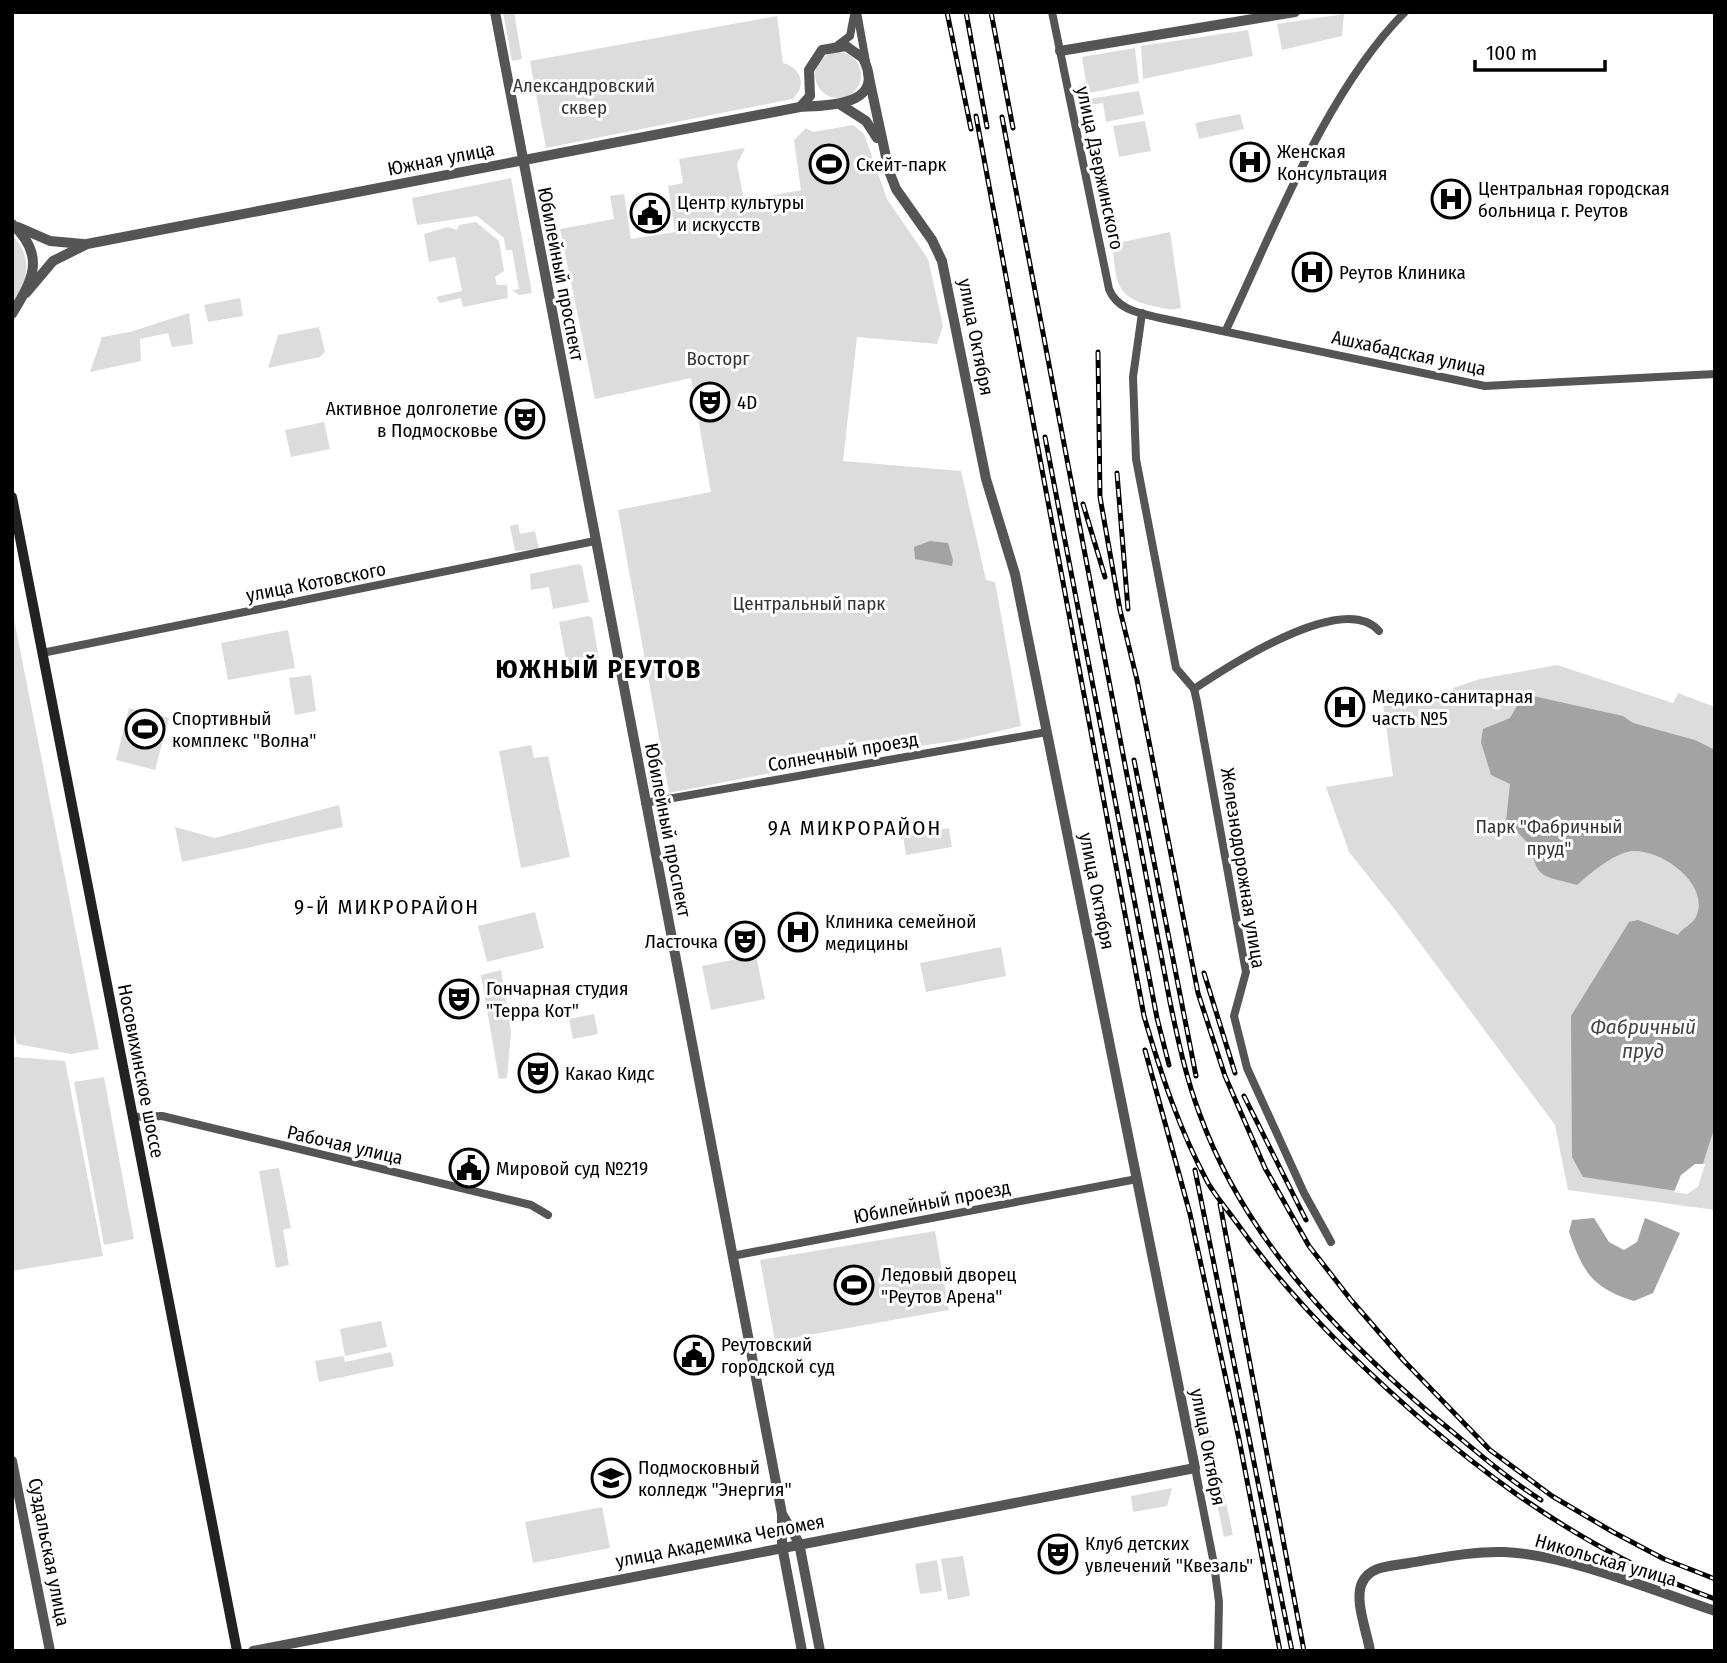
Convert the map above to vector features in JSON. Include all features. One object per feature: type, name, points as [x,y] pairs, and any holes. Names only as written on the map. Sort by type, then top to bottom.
[{"type":"main road","name":"Носовихинское шоссе","points":[[12,497],[237,1651]]},
{"type":"street","name":"Юбилейный проспект","points":[[495,12],[782,1514],[799,1543],[820,1651]]},
{"type":"street","name":"улица Октября","points":[[838,45],[850,36],[856,12]]},
{"type":"street","name":"улица Октября","points":[[856,12],[884,155]]},
{"type":"street","name":"улица Дзержинского","points":[[1052,12],[1109,289],[1119,304],[1142,313]]},
{"type":"street","points":[[1060,51],[1249,16],[1295,12]]},
{"type":"street","points":[[1226,330],[1300,174],[1351,80],[1374,45],[1405,12]]},
{"type":"street","points":[[800,107],[810,96],[809,70],[816,55],[838,45],[858,52],[867,69],[860,95],[837,105],[821,99],[810,85]]},
{"type":"street","name":"Южная улица","points":[[13,224],[50,241],[87,244],[800,107],[837,105]]},
{"type":"street","name":"улица Октября","points":[[837,105],[853,110],[871,127],[896,189],[932,240],[942,261],[986,479],[1010,553],[1195,1468],[1219,1602],[1219,1651]]},
{"type":"street","points":[[13,224],[24,237],[32,255],[33,276],[26,293]]},
{"type":"street","name":"Южная улица","points":[[13,311],[53,261],[87,244]]},
{"type":"street","name":"Ашхабадская улица","points":[[1142,313],[1494,386],[1715,374]]},
{"type":"street","name":"Железнодорожная улица","points":[[1142,313],[1133,377],[1136,459],[1176,668],[1194,690],[1246,972],[1234,1016],[1248,1070],[1304,1194],[1331,1242]]},
{"type":"street","name":"улица Котовского","points":[[42,653],[595,541]]},
{"type":"street","points":[[1194,690],[1252,652],[1291,634],[1341,619],[1367,622],[1379,631]]},
{"type":"street","name":"Солнечный проезд","points":[[645,803],[1047,732]]},
{"type":"street","name":"Рабочая улица","points":[[132,1117],[147,1114],[171,1118],[531,1205],[548,1215]]},
{"type":"street","name":"Юбилейный проезд","points":[[732,1256],[1137,1179]]},
{"type":"street","name":"Суздальская улица","points":[[12,1461],[50,1651]]},
{"type":"street","name":"улица Академика Челомея","points":[[253,1651],[782,1546],[1195,1468]]},
{"type":"street","points":[[782,1514],[782,1546],[802,1651]]},
{"type":"street","name":"Никольская улица","points":[[1370,1651],[1359,1592],[1364,1579],[1376,1569],[1437,1559],[1516,1553],[1569,1564],[1715,1611]]},
{"type":"green space","points":[[503,12],[514,12],[522,59],[512,61]]},
{"type":"green space","points":[[1344,14],[1342,36],[1282,50],[1277,24]]},
{"type":"green space","name":"Александровский сквер","points":[[777,16],[783,63],[795,69],[800,78],[800,89],[792,99],[546,148],[530,61]]},
{"type":"green space","points":[[1248,30],[1253,56],[1143,79],[1141,46]]},
{"type":"green space","points":[[1135,48],[1139,83],[1079,95],[1077,87],[1086,82],[1082,57]]},
{"type":"green space","points":[[838,52],[854,59],[861,75],[854,91],[838,98],[822,91],[815,75],[822,59]]},
{"type":"green space","points":[[1139,91],[1144,114],[1106,122],[1103,103],[1083,106],[1082,100]]},
{"type":"green space","points":[[1240,114],[1244,129],[1199,139],[1195,123]]},
{"type":"green space","points":[[1145,121],[1151,151],[1119,157],[1113,126]]},
{"type":"green space","name":"Центральный парк","points":[[853,125],[864,134],[887,199],[928,259],[943,326],[937,344],[857,337],[843,461],[961,471],[986,580],[995,582],[1021,726],[956,741],[882,751],[879,739],[820,748],[822,763],[669,793],[618,510],[711,492],[691,378],[595,399],[560,229],[614,219],[610,196],[624,194],[631,239],[675,232],[668,186],[683,183],[679,159],[745,148],[737,164],[744,201],[801,190],[794,140],[806,128],[813,132]]},
{"type":"green space","points":[[511,178],[532,293],[519,295],[512,290],[519,289],[512,250],[506,250],[504,238],[477,216],[417,225],[412,198]]},
{"type":"green space","points":[[476,222],[499,241],[504,271],[495,277],[497,285],[507,285],[508,298],[463,307],[461,298],[440,303],[436,297],[462,291],[455,257],[429,262],[424,234],[448,227],[457,230],[459,225]]},
{"type":"green space","points":[[1170,232],[1181,308],[1164,308],[1130,298],[1119,285],[1112,244]]},
{"type":"green space","points":[[12,235],[23,252],[26,269],[22,287],[12,304]]},
{"type":"green space","points":[[240,298],[243,316],[208,322],[204,305]]},
{"type":"green space","points":[[189,313],[193,344],[172,347],[168,333],[140,339],[141,361],[90,372],[102,337],[130,332]]},
{"type":"green space","points":[[319,327],[325,352],[320,357],[268,368],[278,335]]},
{"type":"green space","points":[[324,422],[330,449],[291,457],[285,430]]},
{"type":"green space","points":[[518,524],[520,534],[535,531],[539,549],[515,551],[510,526]]},
{"type":"green space","points":[[578,564],[582,566],[589,602],[553,609],[549,587],[531,590],[530,574]]},
{"type":"green space","points":[[12,609],[99,1049],[71,1054],[17,1044],[12,1026]]},
{"type":"green space","points":[[588,616],[592,618],[599,660],[597,663],[568,669],[559,622]]},
{"type":"green space","points":[[288,630],[295,668],[228,680],[221,643]]},
{"type":"green space","name":"Парк \"Фабричный пруд\"","points":[[1557,665],[1673,703],[1678,693],[1715,707],[1715,1210],[1568,1190],[1555,1125],[1349,852],[1326,787],[1393,776],[1381,690],[1409,690],[1409,698],[1453,695],[1453,688],[1480,679]]},
{"type":"green space","points":[[311,675],[316,711],[295,715],[289,678]]},
{"type":"green space","name":"Спортивный комплекс \"Волна\"","points":[[129,708],[169,718],[155,770],[116,760]]},
{"type":"green space","points":[[531,745],[534,758],[548,756],[570,857],[521,868],[499,751]]},
{"type":"green space","points":[[339,805],[343,827],[182,862],[175,827],[215,838]]},
{"type":"green space","points":[[949,828],[952,847],[906,855],[903,836]]},
{"type":"green space","points":[[535,912],[544,948],[487,962],[478,926]]},
{"type":"green space","points":[[1001,947],[1006,976],[926,992],[920,963]]},
{"type":"green space","points":[[756,955],[765,999],[711,1010],[702,966]]},
{"type":"green space","points":[[501,970],[511,1032],[507,1078],[499,1079],[481,975]]},
{"type":"green space","points":[[594,1014],[598,1034],[573,1039],[569,1019]]},
{"type":"green space","points":[[12,1057],[65,1061],[103,1256],[12,1271]]},
{"type":"green space","points":[[104,1077],[134,1239],[104,1245],[74,1082]]},
{"type":"green space","points":[[279,1168],[291,1228],[283,1230],[289,1265],[276,1268],[259,1171]]},
{"type":"green space","name":"Ледовый дворец \"Реутов Арена\"","points":[[935,1231],[949,1310],[775,1341],[760,1260]]},
{"type":"green space","points":[[381,1321],[387,1347],[345,1356],[340,1329]]},
{"type":"green space","points":[[391,1352],[394,1366],[319,1382],[315,1361],[343,1356],[345,1362]]},
{"type":"green space","points":[[1211,1435],[1233,1535],[1224,1537],[1203,1437]]},
{"type":"green space","points":[[1172,1488],[1167,1506],[1133,1512],[1131,1496]]},
{"type":"green space","points":[[602,1507],[610,1548],[533,1563],[525,1522]]},
{"type":"green space","points":[[963,1556],[970,1596],[948,1600],[941,1559]]},
{"type":"green space","points":[[937,1560],[942,1591],[920,1594],[915,1564]]},
{"type":"water","points":[[930,541],[948,543],[952,566],[915,559],[914,547]]},
{"type":"water","name":"Фабричный пруд","points":[[1533,696],[1623,716],[1633,723],[1695,740],[1715,750],[1715,1126],[1697,1182],[1684,1192],[1583,1177],[1572,1157],[1571,1016],[1629,922],[1638,920],[1678,935],[1695,919],[1698,911],[1695,888],[1688,878],[1667,861],[1643,852],[1632,851],[1617,856],[1577,885],[1540,872],[1532,847],[1506,821],[1510,784],[1491,775],[1481,742],[1483,729],[1510,718],[1518,704]]},
{"type":"water","points":[[1594,1218],[1609,1242],[1624,1250],[1637,1242],[1645,1218],[1680,1233],[1653,1293],[1634,1301],[1608,1290],[1591,1277],[1579,1258],[1569,1232],[1572,1220]]},
{"type":"pier","points":[[1695,1164],[1705,1164],[1698,1187],[1687,1194],[1674,1192],[1681,1175]]},
{"type":"railway","points":[[947,12],[971,129]]},
{"type":"railway","points":[[966,12],[987,127]]},
{"type":"railway","points":[[991,12],[1013,128]]},
{"type":"railway","points":[[976,116],[1144,1016],[1172,1101],[1198,1163],[1219,1200],[1288,1288],[1342,1346],[1426,1423],[1515,1493],[1562,1524],[1611,1553],[1662,1578],[1715,1599]]},
{"type":"railway","points":[[1002,117],[1170,1002],[1186,1073],[1200,1115],[1241,1201],[1296,1280],[1361,1351],[1396,1384],[1499,1470],[1541,1500]]},
{"type":"railway","points":[[1098,352],[1100,497],[1120,610],[1137,680],[1198,993],[1225,1076],[1265,1168],[1309,1246],[1351,1300],[1404,1361],[1490,1450],[1552,1496],[1613,1532],[1664,1559],[1715,1579]]},
{"type":"railway","points":[[1045,437],[1157,1018],[1169,1065]]},
{"type":"railway","points":[[1117,473],[1128,609]]},
{"type":"railway","points":[[1083,504],[1105,577]]},
{"type":"railway","points":[[1134,760],[1196,1076]]},
{"type":"railway","points":[[1204,973],[1235,1073]]},
{"type":"railway","points":[[1145,1050],[1190,1214],[1239,1439],[1280,1651]]},
{"type":"railway","points":[[1244,1096],[1306,1220]]},
{"type":"railway","points":[[1195,1170],[1292,1651]]},
{"type":"railway","points":[[1220,1204],[1304,1651]]},
{"type":"place","name":"Женская Консультация","points":[[1250,162]]},
{"type":"place","name":"Скейт-парк","points":[[829,164]]},
{"type":"place","name":"Центральная городская больница г. Реутов","points":[[1451,199]]},
{"type":"place","name":"Центр культуры и искусств","points":[[650,213]]},
{"type":"place","name":"Реутов Клиника","points":[[1312,272]]},
{"type":"place","name":"4D","points":[[710,402]]},
{"type":"place","name":"Активное долголетие в Подмосковье","points":[[525,419]]},
{"type":"place","name":"Медико-санитарная часть №5","points":[[1345,707]]},
{"type":"place","name":"Спортивный комплекс \"Волна\"","points":[[145,729]]},
{"type":"place","name":"Клиника семейной медицины","points":[[798,932]]},
{"type":"place","name":"Ласточка","points":[[745,941]]},
{"type":"place","name":"Гончарная студия \"Терра Кот\"","points":[[459,999]]},
{"type":"place","name":"Какао Кидс","points":[[538,1073]]},
{"type":"place","name":"Мировой суд №219","points":[[469,1168]]},
{"type":"place","name":"Ледовый дворец \"Реутов Арена\"","points":[[854,1285]]},
{"type":"place","name":"Реутовский городской суд","points":[[694,1355]]},
{"type":"place","name":"Подмосковный колледж \"Энергия\"","points":[[611,1478]]},
{"type":"place","name":"Клуб детских увлечений \"Квезаль\"","points":[[1058,1554]]},
{"type":"district","name":"ЮЖНЫЙ РЕУТОВ","points":[[599,669]]},
{"type":"district","name":"9А МИКРОРАЙОН","points":[[855,828]]},
{"type":"district","name":"9-Й МИКРОРАЙОН","points":[[387,907]]},
{"type":"park label","name":"Восторг","points":[[718,358]]}]
